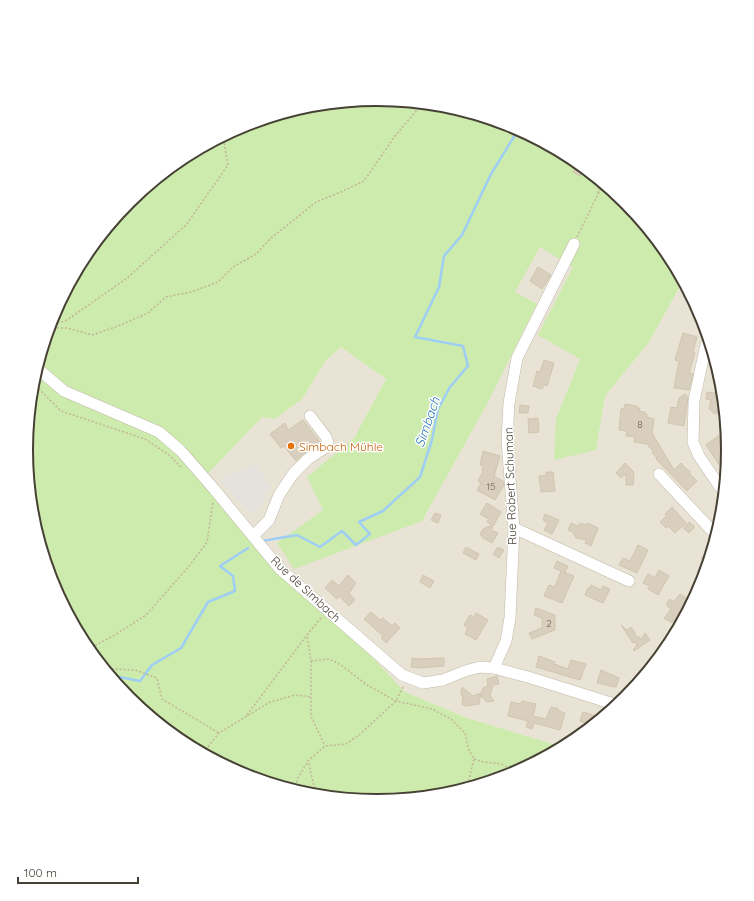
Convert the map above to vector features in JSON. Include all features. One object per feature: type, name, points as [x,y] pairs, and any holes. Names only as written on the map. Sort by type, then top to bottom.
[{"type":"street","name":"Rue Robert Schuman","points":[[494,668],[506,641],[510,618],[514,528],[507,441],[509,403],[517,358],[574,244]]},
{"type":"street","points":[[706,352],[694,401],[693,442],[699,456],[719,485]]},
{"type":"street","name":"Rue de Simbach","points":[[42,372],[64,390],[159,432],[181,451],[280,569],[387,663],[408,678],[424,683],[443,680],[480,667],[494,668],[610,703]]},
{"type":"street","points":[[253,536],[269,520],[279,495],[293,474],[308,459],[326,447],[328,443],[326,437],[310,416]]},
{"type":"street","points":[[659,474],[711,530]]},
{"type":"street","points":[[514,528],[629,581]]},
{"type":"path","points":[[56,327],[67,328],[92,335],[148,313],[166,297],[191,292],[218,282],[233,267],[256,254],[270,239],[316,202],[364,181],[395,136],[418,109]]},
{"type":"path","points":[[57,324],[66,320],[126,279],[186,225],[228,165],[223,143]]},
{"type":"path","points":[[597,195],[598,187]]},
{"type":"path","points":[[574,244],[600,189]]},
{"type":"path","points":[[39,389],[61,411],[145,439],[169,455],[184,470]]},
{"type":"path","points":[[94,646],[115,635],[146,615],[190,565],[207,542],[214,489]]},
{"type":"path","points":[[246,716],[307,634],[328,610]]},
{"type":"path","points":[[307,634],[311,661],[312,716],[325,746]]},
{"type":"path","points":[[311,661],[329,659],[341,665],[361,680],[396,701],[432,709],[451,719],[465,733],[468,748],[474,759],[468,782]]},
{"type":"path","points":[[111,669],[135,670],[156,678],[162,699],[219,733]]},
{"type":"path","points":[[296,785],[308,760],[325,746],[346,744],[359,735],[396,701],[408,678]]},
{"type":"path","points":[[206,749],[219,733],[270,702],[295,695],[311,697]]},
{"type":"path","points":[[474,759],[501,764],[509,768]]},
{"type":"path","points":[[308,760],[315,789]]},
{"type":"shaded area","points":[[540,247],[573,266],[580,359],[556,419],[596,450],[605,396],[649,342],[680,287],[695,319],[709,361],[718,406],[720,428],[720,473],[714,518],[703,561],[686,603],[663,642],[636,677],[604,709],[568,737],[555,745],[467,718],[405,692],[379,664],[280,569],[204,478],[262,417],[302,399],[326,360],[341,347],[386,379],[354,438],[307,477],[323,510],[278,543],[422,521],[486,406],[537,304],[514,292]]},
{"type":"shaded area","points":[[254,464],[272,487],[263,497],[265,500],[253,514],[220,481],[226,476]]},
{"type":"green space","points":[[377,106],[422,109],[444,113],[466,118],[509,133],[529,142],[568,164],[604,192],[636,224],[650,241],[680,287],[649,342],[605,396],[596,450],[554,460],[556,419],[580,359],[538,335],[573,267],[540,247],[515,292],[537,304],[486,406],[422,521],[294,569],[277,543],[323,510],[307,477],[354,438],[386,379],[341,347],[326,360],[302,399],[275,419],[262,417],[204,478],[256,543],[328,610],[405,692],[467,718],[555,745],[529,759],[488,776],[466,783],[422,792],[399,794],[355,794],[332,792],[288,783],[266,776],[225,759],[186,737],[150,709],[134,694],[118,677],[91,642],[68,603],[51,561],[36,495],[33,450],[34,428],[36,406],[45,361],[51,340],[68,298],[91,259],[104,241],[118,224],[150,192],[186,164],[205,153],[225,142],[266,125],[288,118],[332,109]]},
{"type":"building","points":[[575,169],[581,174],[580,176],[573,172]]},
{"type":"building","points":[[538,267],[551,275],[542,289],[530,281]]},
{"type":"building","points":[[683,333],[697,337],[693,352],[695,353],[689,373],[693,374],[689,390],[674,388],[679,361],[675,360]]},
{"type":"building","points":[[544,360],[554,363],[547,386],[544,385],[542,389],[533,386],[537,371],[540,372]]},
{"type":"building","points":[[707,392],[716,393],[719,414],[716,412],[715,414],[709,409],[711,400],[706,399]]},
{"type":"building","points":[[685,394],[688,398],[684,426],[668,423],[671,407],[677,408],[679,398]]},
{"type":"building","points":[[625,404],[637,406],[637,408],[640,408],[639,411],[645,412],[647,417],[654,419],[652,433],[674,470],[681,463],[690,471],[690,474],[697,481],[687,491],[656,459],[657,458],[652,453],[653,451],[647,444],[634,442],[635,437],[626,436],[627,431],[619,430],[621,409],[624,408]]},
{"type":"building","points":[[520,405],[529,406],[528,413],[519,413]]},
{"type":"building","points":[[538,418],[539,432],[529,433],[528,419]]},
{"type":"building","points":[[303,420],[320,442],[304,453],[296,461],[284,446],[281,448],[270,434],[285,423],[288,430]]},
{"type":"building","points":[[720,435],[720,466],[706,445]]},
{"type":"building","points":[[483,451],[500,456],[494,476],[503,481],[504,485],[495,500],[477,490],[481,483],[478,481],[483,471],[483,466],[480,465]]},
{"type":"building","points":[[625,463],[634,472],[633,485],[626,485],[626,474],[621,478],[616,473]]},
{"type":"building","points":[[546,472],[553,472],[555,491],[541,492],[539,476],[547,475]]},
{"type":"building","points":[[487,503],[501,512],[491,530],[498,533],[492,543],[483,538],[480,534],[483,529],[492,525],[487,522],[489,519],[480,514]]},
{"type":"building","points":[[672,507],[686,523],[675,533],[668,526],[666,528],[660,522]]},
{"type":"building","points":[[435,513],[441,515],[438,523],[431,520]]},
{"type":"building","points":[[545,514],[559,520],[552,534],[544,530],[548,523],[543,520]]},
{"type":"building","points":[[689,522],[695,527],[689,533],[683,528]]},
{"type":"building","points":[[571,523],[579,526],[580,523],[586,525],[587,523],[598,528],[591,546],[585,543],[587,540],[576,538],[573,532],[568,530]]},
{"type":"building","points":[[638,545],[648,550],[637,573],[619,565],[623,558],[630,561]]},
{"type":"building","points":[[466,547],[479,554],[476,560],[463,553]]},
{"type":"building","points":[[498,547],[504,550],[499,558],[493,554]]},
{"type":"building","points":[[557,561],[568,566],[565,573],[574,576],[562,603],[544,596],[549,585],[555,587],[561,571],[554,568]]},
{"type":"building","points":[[659,570],[669,576],[658,595],[648,589],[650,586],[643,583],[648,574],[655,578]]},
{"type":"building","points":[[348,575],[356,583],[349,593],[355,600],[349,606],[339,596],[337,599],[325,588],[332,580],[339,586]]},
{"type":"building","points":[[423,575],[434,581],[430,588],[420,582]]},
{"type":"building","points":[[591,585],[601,590],[603,586],[610,589],[603,603],[585,595]]},
{"type":"building","points":[[680,594],[688,599],[672,623],[664,618],[671,609],[667,606],[667,603],[670,599],[673,602]]},
{"type":"building","points":[[536,608],[555,615],[555,630],[532,639],[529,633],[542,628],[542,618],[534,615]]},
{"type":"building","points":[[371,612],[380,620],[383,618],[392,626],[395,623],[400,628],[386,643],[381,638],[383,636],[364,619]]},
{"type":"building","points":[[476,613],[488,620],[476,640],[465,634],[468,628],[464,625],[470,615],[474,617]]},
{"type":"building","points":[[621,625],[627,630],[631,627],[635,633],[634,634],[641,639],[645,633],[650,640],[634,651],[633,650],[637,645],[635,642],[633,643]]},
{"type":"building","points":[[539,656],[568,669],[571,660],[586,664],[580,680],[536,667]]},
{"type":"building","points":[[412,658],[444,658],[444,666],[419,668],[411,667]]},
{"type":"building","points":[[601,670],[619,678],[616,687],[597,683]]},
{"type":"building","points":[[497,676],[499,684],[493,685],[490,695],[494,701],[487,702],[481,696],[483,688],[488,686],[487,679]]},
{"type":"building","points":[[462,687],[473,696],[481,693],[479,704],[465,706],[462,704]]},
{"type":"building","points":[[522,701],[536,704],[533,716],[546,719],[551,707],[559,709],[558,711],[565,713],[560,730],[534,723],[532,729],[526,727],[528,721],[508,716],[511,702],[521,704]]},
{"type":"building","points":[[583,712],[595,716],[586,723],[580,721]]},
{"type":"waterway","name":"Simbach","points":[[262,541],[297,535],[320,547],[342,531],[356,545],[370,534],[359,522],[383,511],[420,477],[432,440],[438,409],[450,387],[468,366],[463,346],[415,337],[439,287],[444,256],[462,235],[491,174],[515,136]]},
{"type":"waterway","name":"Simbach","points":[[118,677],[140,681],[152,665],[181,648],[208,602],[235,591],[233,576],[220,566],[248,548]]},
{"type":"place","name":"Simbach Mühle","points":[[291,446]]}]
